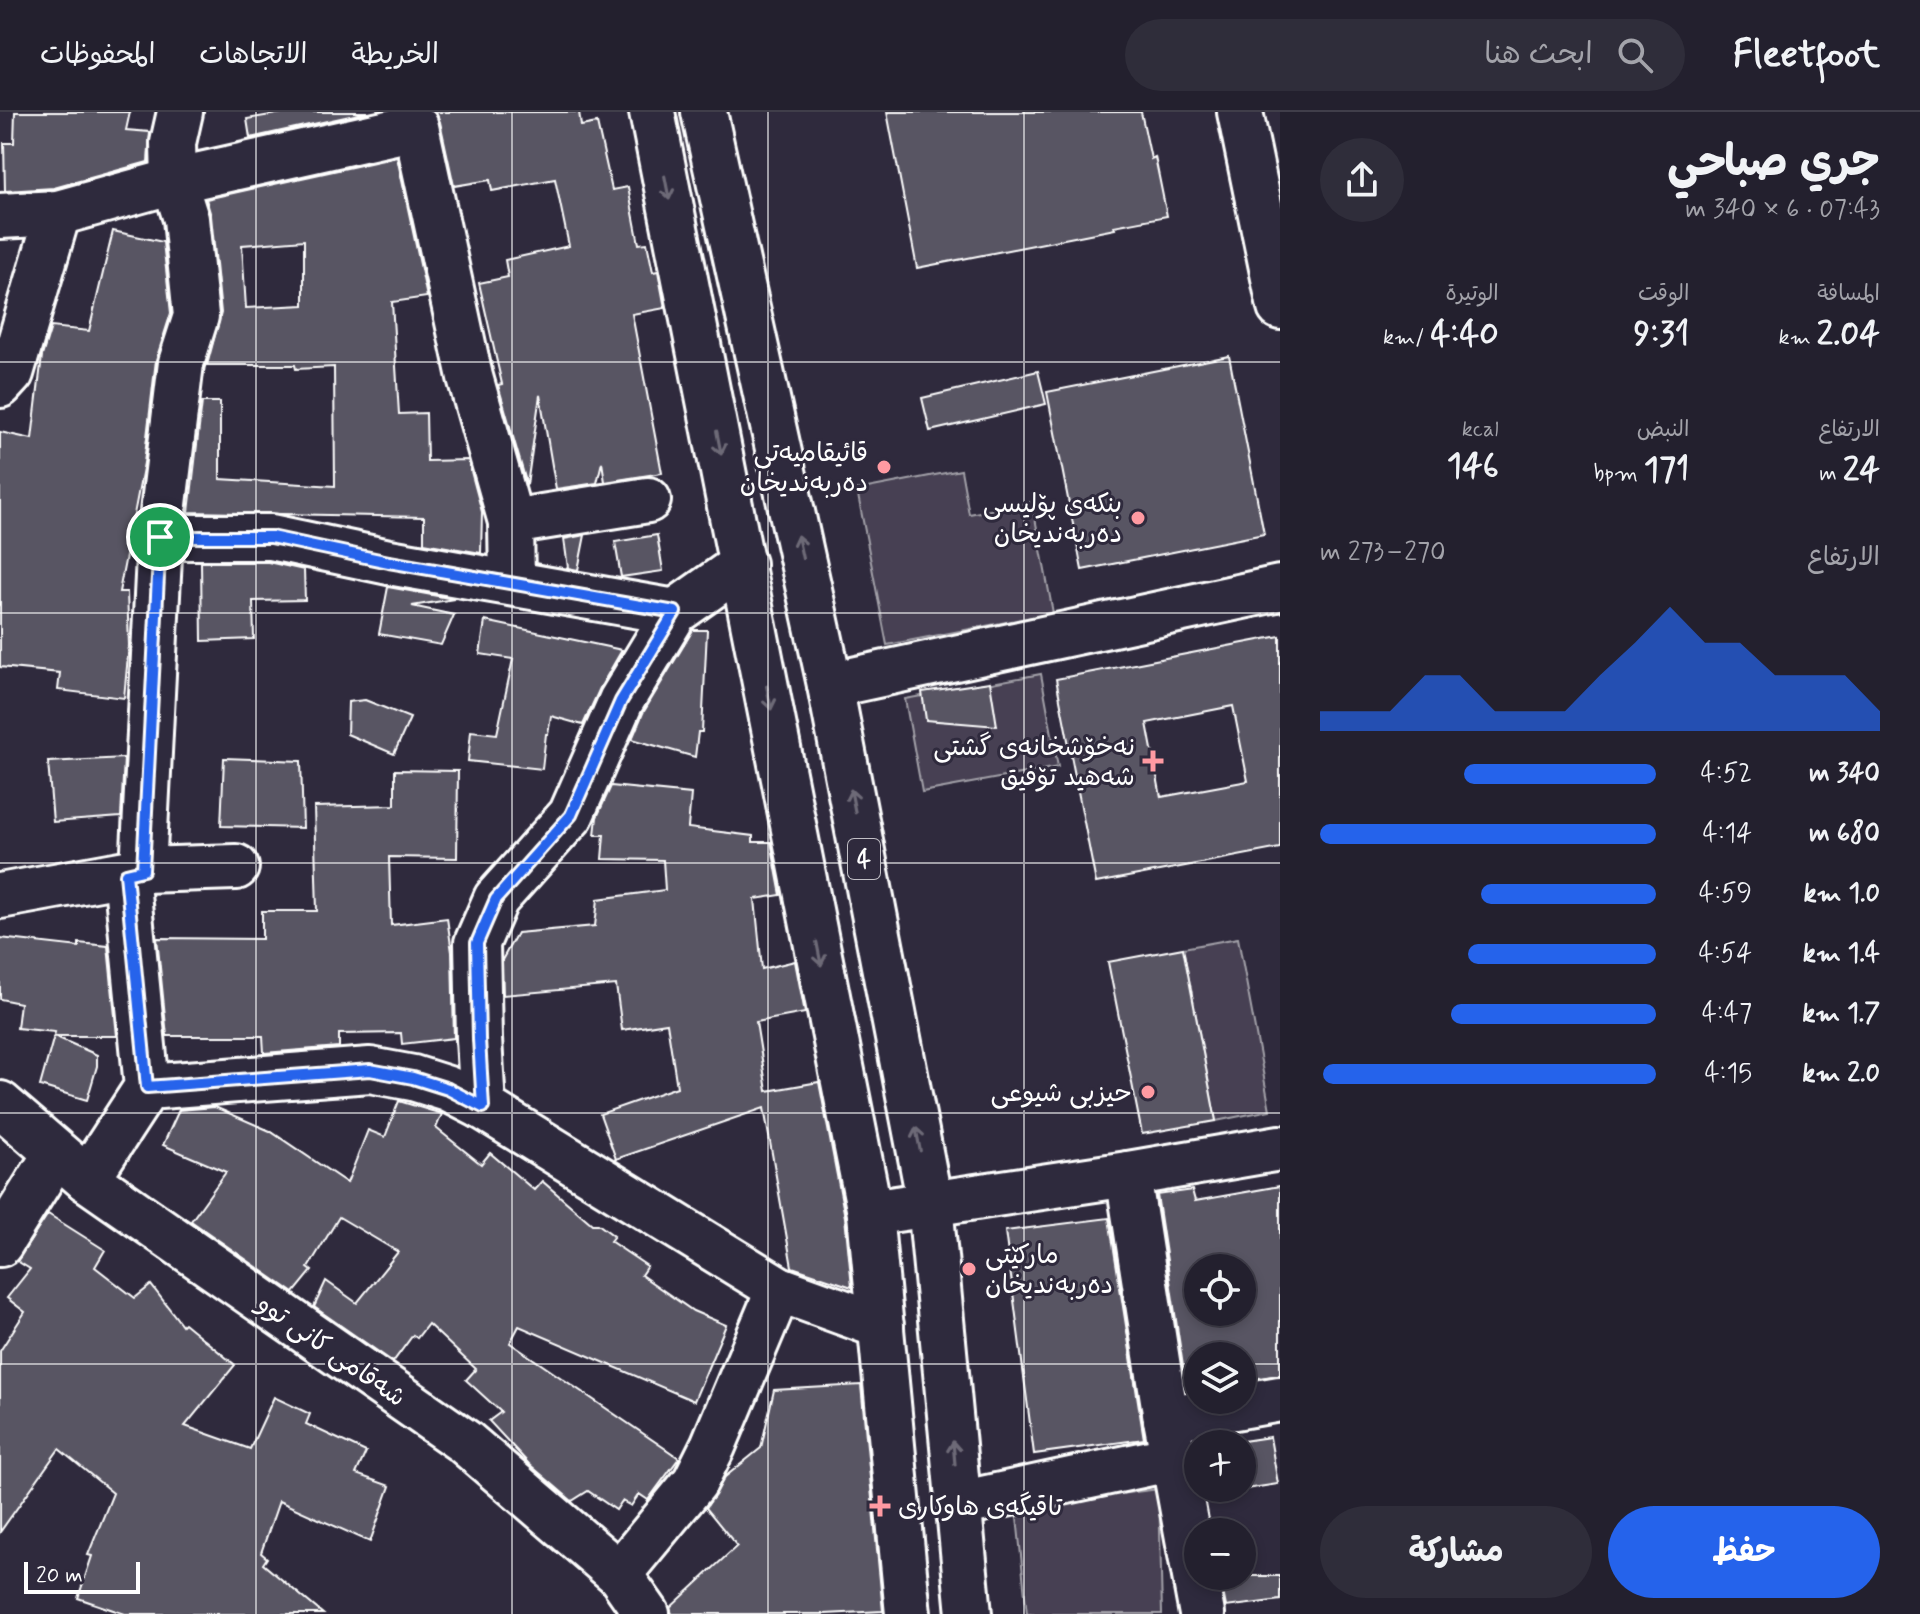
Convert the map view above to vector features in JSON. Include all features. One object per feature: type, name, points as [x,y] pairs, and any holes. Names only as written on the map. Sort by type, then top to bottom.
[{"type":"main road","points":[[147,1087],[135,872],[160,537],[181,363],[196,316],[186,219],[174,181],[173,143],[180,112]]},
{"type":"main road","points":[[652,112],[870,1213],[908,1614]]},
{"type":"main road","name":"4","points":[[704,112],[830,685],[930,1204],[969,1614]]},
{"type":"main road","points":[[1240,112],[1279,301]]},
{"type":"main road","points":[[0,216],[58,213],[174,181],[416,127],[470,377],[511,522],[512,583]]},
{"type":"main road","points":[[0,385],[11,373],[58,213]]},
{"type":"main road","points":[[511,522],[648,500]]},
{"type":"main road","points":[[160,537],[271,537],[389,562],[675,612]]},
{"type":"main road","points":[[483,1107],[477,943],[496,899],[571,815],[621,701],[675,612],[743,564]]},
{"type":"main road","points":[[830,685],[1280,588]]},
{"type":"main road","points":[[0,896],[135,872],[236,867]]},
{"type":"main road","points":[[0,1244],[147,1087],[370,1070],[413,1078],[448,1089],[483,1107],[779,1289],[881,1326]]},
{"type":"main road","name":"شەقامی کانی توو","points":[[0,1104],[72,1166],[465,1442],[619,1574],[647,1614]]},
{"type":"main road","points":[[870,1213],[1280,1148]]},
{"type":"main road","points":[[1128,1174],[1202,1614]]},
{"type":"main road","points":[[619,1574],[695,1482],[779,1289]]},
{"type":"main road","points":[[959,1504],[1170,1438],[1280,1399]]},
{"type":"shaded area","points":[[961,470],[969,514],[1032,502],[1053,613],[887,645],[857,490]]},
{"type":"shaded area","points":[[1041,674],[1058,767],[922,792],[905,699]]},
{"type":"shaded area","points":[[1238,938],[1270,1110],[1216,1121],[1183,948]]},
{"type":"shaded area","points":[[1159,1489],[1162,1614],[1027,1614],[1016,1507]]},
{"type":"building","points":[[15,112],[130,112],[126,130],[150,132],[148,162],[54,188],[5,191],[4,143],[14,143]]},
{"type":"building","points":[[288,112],[368,112],[250,138],[247,119]]},
{"type":"building","points":[[436,112],[579,112],[581,126],[597,123],[612,190],[628,187],[639,244],[647,243],[653,272],[658,271],[665,308],[632,314],[662,473],[605,482],[602,462],[597,483],[556,489],[540,395],[527,485],[498,385],[502,384],[479,283],[508,277],[505,260],[569,246],[555,179],[492,191],[490,180],[454,186]]},
{"type":"building","points":[[887,112],[1141,112],[1151,159],[1155,157],[1167,216],[917,268]]},
{"type":"building","points":[[397,157],[427,297],[392,302],[399,414],[426,413],[427,461],[468,460],[482,512],[481,553],[424,543],[424,517],[189,512],[202,402],[220,402],[220,479],[335,486],[334,367],[296,369],[295,365],[207,365],[221,313],[211,216],[206,199]],"holes":[[[304,240],[304,305],[246,308],[242,245]]]},
{"type":"building","points":[[113,231],[163,242],[171,313],[156,360],[144,463],[119,592],[127,592],[129,645],[124,698],[58,690],[60,673],[0,667],[0,432],[32,439],[42,356],[51,327],[89,331]]},
{"type":"building","points":[[1229,356],[1264,534],[1082,570],[1047,392]]},
{"type":"building","points":[[1038,371],[1046,404],[930,431],[922,398]]},
{"type":"building","points":[[585,535],[578,570],[568,568],[564,539]]},
{"type":"building","points":[[657,535],[663,571],[621,577],[615,542]]},
{"type":"building","points":[[201,562],[268,562],[304,570],[305,600],[253,601],[254,639],[202,641]]},
{"type":"building","points":[[388,587],[454,599],[412,606],[454,615],[441,645],[379,634]]},
{"type":"building","points":[[485,621],[622,650],[583,725],[551,716],[542,769],[468,761],[471,731],[497,734],[513,659],[480,654]]},
{"type":"building","points":[[693,630],[707,630],[702,732],[698,732],[695,757],[632,739],[643,713]]},
{"type":"building","points":[[1280,636],[1280,848],[1096,883],[1056,679]],"holes":[[[1233,706],[1248,781],[1161,797],[1147,723]]]},
{"type":"building","points":[[990,682],[997,726],[926,720],[922,692]]},
{"type":"building","points":[[365,700],[410,718],[394,754],[347,734],[348,702]]},
{"type":"building","points":[[124,758],[121,817],[53,822],[48,762]]},
{"type":"building","points":[[224,758],[301,761],[303,828],[221,826]]},
{"type":"building","points":[[395,770],[458,771],[457,858],[389,857],[391,925],[447,918],[452,952],[454,1038],[402,1044],[401,1033],[339,1034],[339,1047],[264,1053],[263,1036],[167,1036],[157,938],[262,939],[262,911],[317,911],[314,807],[395,805]]},
{"type":"building","points":[[611,786],[691,794],[688,828],[753,836],[753,842],[771,842],[781,895],[755,899],[762,969],[795,961],[805,1013],[756,1022],[767,1091],[819,1082],[845,1217],[852,1287],[792,1267],[764,1108],[616,1159],[600,1114],[677,1087],[667,1023],[622,1030],[616,985],[503,995],[502,960],[517,933],[595,926],[598,899],[665,890],[663,860],[602,859],[604,835],[595,835],[597,817]]},
{"type":"building","points":[[0,938],[79,947],[79,943],[108,946],[117,1036],[54,1036],[55,1032],[17,1028],[20,1003],[0,999]]},
{"type":"building","points":[[1183,948],[1216,1121],[1142,1134],[1108,962]]},
{"type":"building","points":[[54,1036],[97,1055],[87,1100],[40,1086]]},
{"type":"building","points":[[399,1101],[442,1114],[436,1128],[481,1164],[490,1153],[534,1190],[542,1181],[592,1224],[598,1224],[614,1236],[610,1241],[647,1266],[641,1275],[693,1311],[726,1325],[694,1401],[519,1326],[510,1343],[679,1458],[648,1500],[639,1494],[631,1506],[622,1501],[616,1510],[588,1491],[572,1501],[529,1464],[489,1421],[501,1412],[466,1380],[476,1369],[428,1324],[417,1338],[413,1335],[393,1362],[314,1307],[326,1281],[357,1303],[398,1252],[339,1217],[308,1268],[312,1271],[294,1293],[191,1221],[226,1172],[163,1145],[179,1110],[215,1107],[270,1131],[347,1183],[368,1130],[385,1137]]},
{"type":"building","points":[[1280,1186],[1280,1375],[1256,1378],[1256,1342],[1184,1342],[1184,1373],[1157,1195],[1192,1190],[1195,1201]]},
{"type":"building","points":[[48,1214],[105,1250],[95,1267],[135,1298],[151,1285],[182,1325],[184,1323],[235,1365],[185,1426],[250,1449],[274,1397],[310,1414],[306,1424],[366,1452],[356,1474],[390,1486],[370,1542],[279,1501],[261,1553],[267,1558],[263,1564],[323,1614],[125,1614],[78,1598],[92,1556],[88,1555],[113,1493],[59,1449],[0,1532],[0,1351],[25,1312],[7,1298],[30,1269],[17,1261]]},
{"type":"building","points":[[1109,1218],[1144,1439],[1034,1454],[1005,1231]]},
{"type":"building","points":[[861,1385],[883,1611],[672,1614],[670,1608],[737,1546],[706,1508],[725,1477],[761,1448],[774,1390]]},
{"type":"building","points":[[1270,1437],[1278,1484],[1256,1487],[1256,1439]]},
{"type":"building","points":[[1256,1576],[1280,1576],[1280,1600],[1226,1607],[1223,1590],[1256,1590]]},
{"type":"place","name":"قائیقامیەتی دەربەندیخان","points":[[884,467]]},
{"type":"place","name":"بنکەی پۆلیسی دەربەندیخان","points":[[1138,518]]},
{"type":"place","name":"نەخۆشخانەی گشتی شەهید تۆفیق","points":[[1153,761]]},
{"type":"place","name":"حیزبی شیوعی","points":[[1148,1092]]},
{"type":"place","name":"مارکێتی دەربەندیخان","points":[[969,1269]]},
{"type":"place","name":"تاقیگەی هاوکاری","points":[[880,1506]]},
{"type":"route","points":[[160,537],[271,537],[389,562],[675,612],[621,701],[571,815],[496,899],[477,943],[483,1107],[448,1089],[413,1078],[370,1070],[147,1087],[126,874],[143,870],[160,537]]}]
